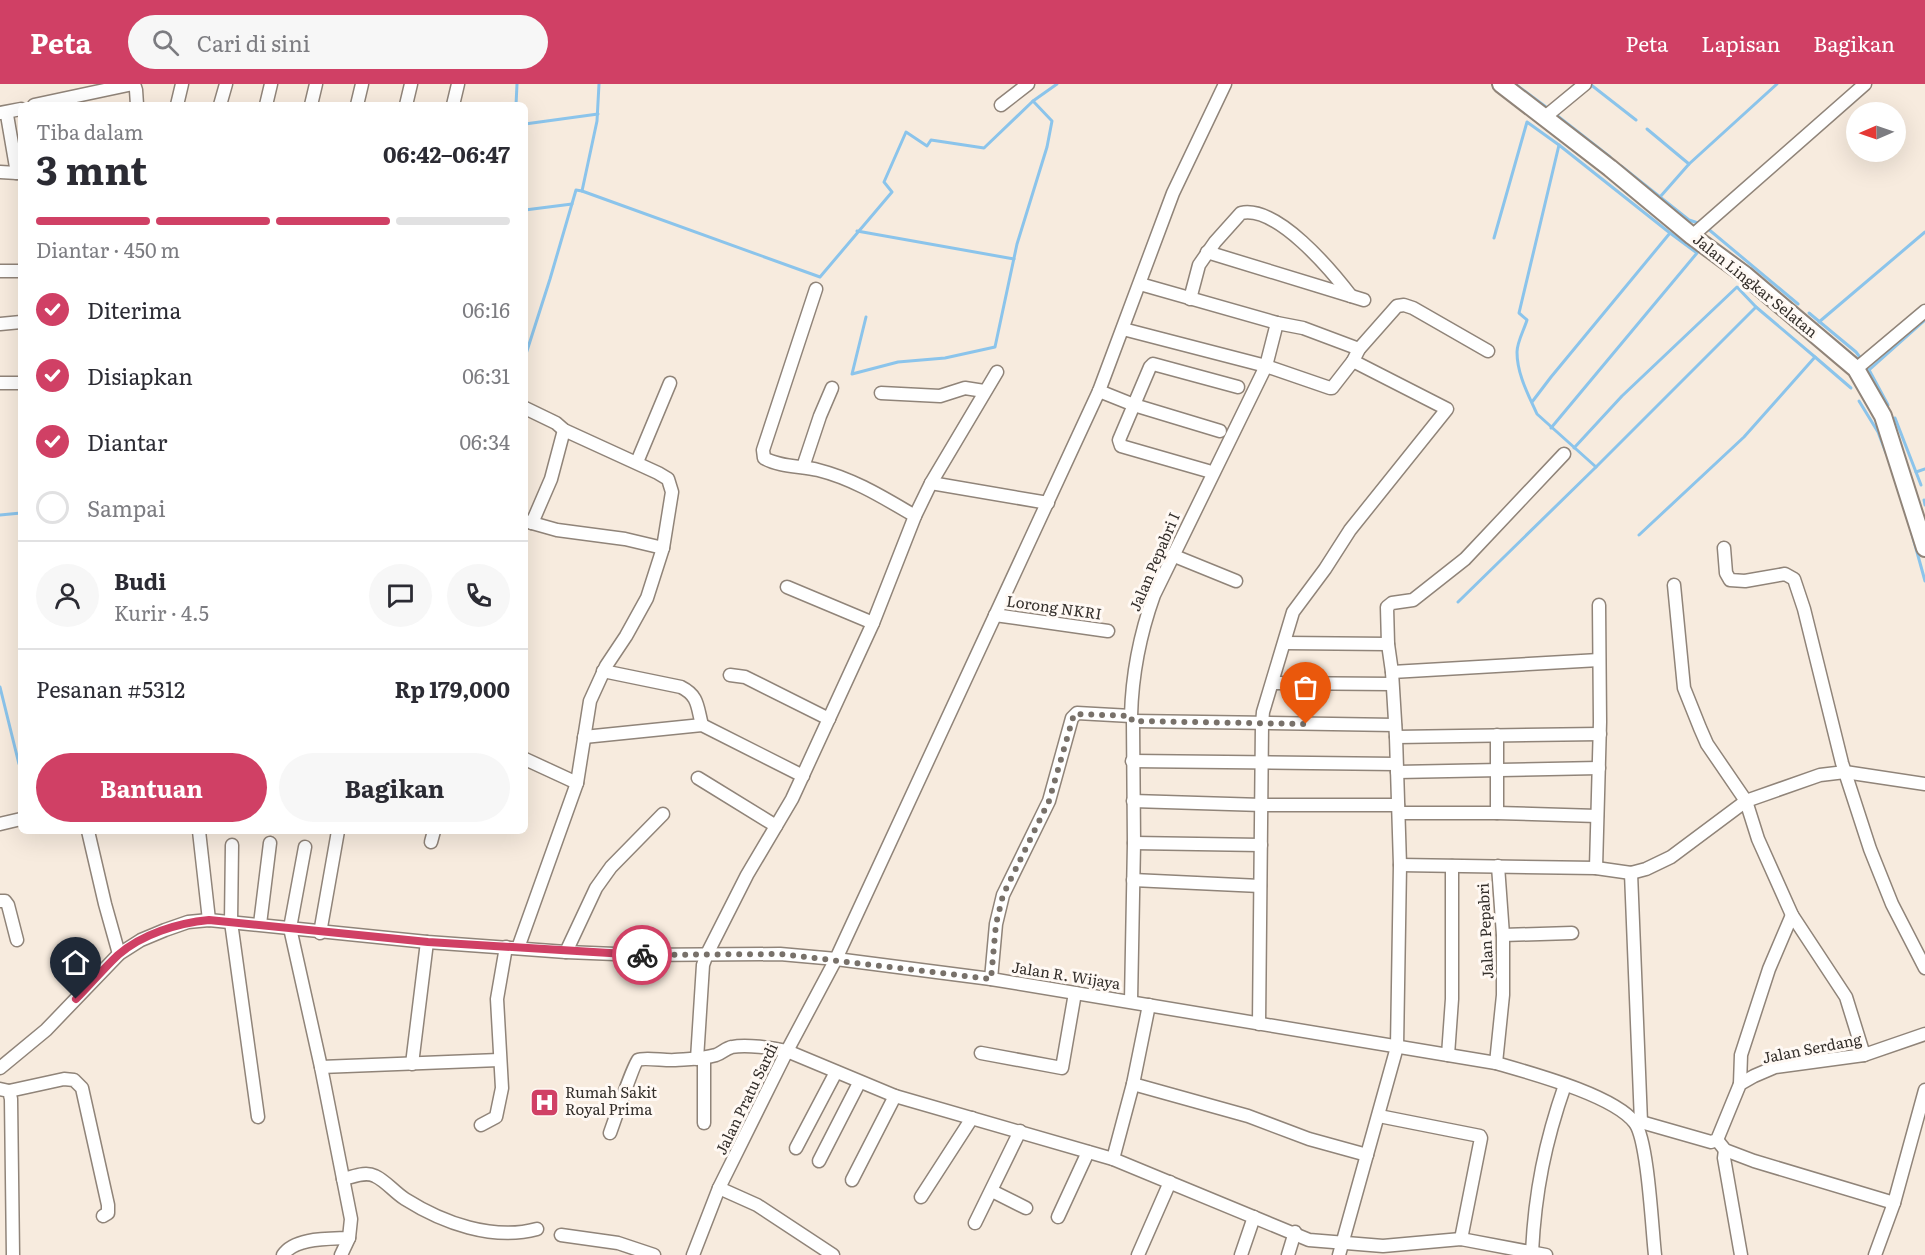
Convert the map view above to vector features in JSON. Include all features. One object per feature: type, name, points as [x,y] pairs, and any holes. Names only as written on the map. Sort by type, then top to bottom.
[{"type":"highway","name":"Jalan Lingkar Selatan","points":[[1501,84],[1692,236],[1745,275],[1856,369],[1883,416],[1924,538]]},
{"type":"street","points":[[48,102],[133,84],[136,102]]},
{"type":"street","points":[[178,102],[182,84]]},
{"type":"street","points":[[221,102],[226,84]]},
{"type":"street","points":[[267,102],[271,84]]},
{"type":"street","points":[[312,102],[316,84]]},
{"type":"street","points":[[358,102],[362,84]]},
{"type":"street","points":[[407,102],[411,84]]},
{"type":"street","points":[[454,102],[458,84]]},
{"type":"street","points":[[1000,105],[1028,84]]},
{"type":"street","name":"Jalan Pratu Sardi","points":[[693,1255],[719,1188],[836,959],[1099,391],[1173,192],[1225,84]]},
{"type":"street","points":[[1545,117],[1585,84]]},
{"type":"street","points":[[1692,236],[1865,84]]},
{"type":"street","points":[[18,110],[3,114],[18,169]]},
{"type":"street","points":[[0,172],[18,173]]},
{"type":"street","points":[[1190,299],[1199,265],[1207,252],[1241,213],[1246,212],[1270,218],[1315,253],[1351,296]]},
{"type":"street","points":[[1207,252],[1364,300]]},
{"type":"street","points":[[0,271],[18,271]]},
{"type":"street","points":[[1140,284],[1277,323],[1303,328],[1359,349]]},
{"type":"street","points":[[816,289],[763,450],[764,458],[819,470],[866,487],[915,516]]},
{"type":"street","points":[[1123,329],[1266,366],[1330,388],[1353,361],[1359,349],[1397,306],[1404,305],[1488,351]]},
{"type":"street","points":[[1856,369],[1925,311]]},
{"type":"street","points":[[0,324],[18,322]]},
{"type":"street","name":"Jalan Pepabri I","points":[[1131,1001],[1134,843],[1132,683],[1148,612],[1172,555],[1266,366],[1277,323]]},
{"type":"street","points":[[1260,1024],[1262,723],[1263,712],[1291,617],[1350,530],[1447,409],[1353,361]]},
{"type":"street","points":[[1208,471],[1120,445],[1119,440],[1150,367],[1156,363],[1238,387]]},
{"type":"street","points":[[704,1123],[700,1058],[703,965],[707,954],[747,875],[803,776],[873,623],[930,483],[997,372]]},
{"type":"street","points":[[0,383],[18,383]]},
{"type":"street","points":[[637,462],[670,383]]},
{"type":"street","points":[[803,467],[832,388]]},
{"type":"street","points":[[881,393],[940,396],[965,388],[984,391]]},
{"type":"street","points":[[1099,391],[1134,405],[1220,431]]},
{"type":"street","points":[[481,1125],[496,1117],[499,1108],[502,1088],[497,999],[512,948],[577,783],[590,701],[603,672],[647,598],[663,548],[672,492],[668,479],[637,462],[564,430],[556,423],[528,409]]},
{"type":"street","points":[[564,430],[551,479],[529,522],[557,530],[626,539],[663,548]]},
{"type":"street","points":[[1340,1249],[1397,1047],[1400,865],[1395,731],[1386,615],[1389,605],[1413,600],[1465,559],[1564,454]]},
{"type":"street","points":[[930,483],[1048,502]]},
{"type":"street","points":[[1724,548],[1726,573],[1730,580],[1745,581],[1785,574],[1794,579],[1804,609],[1845,772],[1870,849],[1892,904],[1925,968]]},
{"type":"street","points":[[1172,555],[1236,581]]},
{"type":"street","points":[[1674,585],[1684,688],[1707,744],[1746,801],[1758,839],[1792,915],[1846,997],[1864,1055]]},
{"type":"street","points":[[787,587],[873,623]]},
{"type":"street","points":[[1596,868],[1600,734],[1599,605]]},
{"type":"street","name":"Lorong NKRI","points":[[995,615],[1108,631]]},
{"type":"street","points":[[1285,643],[1388,644]]},
{"type":"street","points":[[1273,683],[1392,678],[1599,660]]},
{"type":"street","points":[[603,672],[681,687],[695,696],[702,725]]},
{"type":"street","points":[[730,675],[745,676],[829,718]]},
{"type":"street","points":[[991,979],[996,924],[1003,895],[1049,801],[1072,718],[1077,713],[1132,719],[1262,723],[1395,731],[1497,735],[1600,734]]},
{"type":"street","points":[[584,737],[702,725],[803,776]]},
{"type":"street","points":[[1497,735],[1497,813]]},
{"type":"street","points":[[528,760],[577,783]]},
{"type":"street","points":[[1132,761],[1263,762],[1396,768],[1599,768]]},
{"type":"street","points":[[1400,865],[1596,868],[1631,873],[1646,869],[1671,857],[1746,801],[1820,775],[1845,772],[1925,784]]},
{"type":"street","points":[[698,778],[776,826]]},
{"type":"street","points":[[1133,801],[1597,816]]},
{"type":"street","points":[[566,951],[596,888],[611,867],[663,814]]},
{"type":"street","points":[[0,824],[18,820]]},
{"type":"street","points":[[89,834],[119,954]]},
{"type":"street","points":[[199,834],[209,920]]},
{"type":"street","points":[[320,933],[337,834]]},
{"type":"street","points":[[260,924],[270,843]]},
{"type":"street","points":[[1134,843],[1261,845]]},
{"type":"street","points":[[232,845],[231,922],[258,1117]]},
{"type":"street","points":[[305,847],[290,928],[321,1067],[351,1219],[349,1238],[341,1255]]},
{"type":"street","points":[[1448,1055],[1452,999],[1452,866]]},
{"type":"street","name":"Jalan Pepabri","points":[[1496,1063],[1503,995],[1503,935],[1498,866]]},
{"type":"street","points":[[1631,873],[1639,1123],[1655,1255]]},
{"type":"street","points":[[1133,880],[1260,886]]},
{"type":"street","points":[[0,901],[5,901],[8,905],[18,940]]},
{"type":"street","points":[[1742,1255],[1721,1145],[1740,1084],[1741,1055],[1768,969],[1792,915]]},
{"type":"street","name":"Jalan R. Wijaya","points":[[0,1068],[46,1030],[119,954],[141,940],[165,930],[188,922],[209,920],[260,924],[320,933],[512,948],[640,955],[780,954],[991,979],[1496,1063],[1547,1078],[1599,1098],[1639,1123]]},
{"type":"street","points":[[1503,935],[1572,933]]},
{"type":"street","points":[[412,1064],[428,942]]},
{"type":"street","points":[[981,1053],[1062,1068],[1075,993]]},
{"type":"street","points":[[1113,1159],[1133,1084],[1149,1005]]},
{"type":"street","name":"Jalan Serdang","points":[[1740,1084],[1775,1068],[1864,1055],[1925,1034]]},
{"type":"street","points":[[610,1133],[626,1092],[633,1065],[637,1060],[666,1061],[700,1058],[717,1055],[733,1047],[776,1048],[895,1096],[1113,1159],[1309,1240],[1340,1249],[1383,1246],[1405,1250],[1461,1239],[1546,1255]]},
{"type":"street","points":[[321,1067],[499,1060]]},
{"type":"street","points":[[796,1148],[836,1072]]},
{"type":"street","points":[[13,1255],[11,1099],[4,1090],[64,1079],[74,1080],[82,1088],[108,1204],[108,1213],[103,1216]]},
{"type":"street","points":[[819,1161],[859,1083]]},
{"type":"street","points":[[1133,1084],[1248,1116],[1309,1139],[1367,1155]]},
{"type":"street","points":[[1532,1252],[1540,1172],[1554,1115],[1565,1085]]},
{"type":"street","points":[[1875,1255],[1894,1203],[1925,1090]]},
{"type":"street","points":[[852,1180],[895,1096]]},
{"type":"street","points":[[1379,1116],[1480,1136],[1461,1239]]},
{"type":"street","points":[[921,1197],[972,1118]]},
{"type":"street","points":[[1639,1123],[1721,1145],[1809,1179],[1894,1203]]},
{"type":"street","points":[[975,1223],[1020,1131]]},
{"type":"street","points":[[1058,1217],[1088,1152]]},
{"type":"street","points":[[343,1179],[364,1174],[375,1176],[404,1198],[459,1226],[498,1233],[520,1234],[537,1229]]},
{"type":"street","points":[[1137,1255],[1170,1182]]},
{"type":"street","points":[[719,1188],[757,1204],[833,1255]]},
{"type":"street","points":[[992,1191],[1026,1208]]},
{"type":"street","points":[[1241,1255],[1254,1217]]},
{"type":"street","points":[[1287,1255],[1295,1233]]},
{"type":"street","points":[[561,1235],[618,1243],[654,1255]]},
{"type":"street","points":[[283,1255],[289,1248],[306,1243],[349,1238]]},
{"type":"waterway","points":[[516,102],[517,84]]},
{"type":"waterway","points":[[528,348],[576,190],[582,191],[597,121],[599,84]]},
{"type":"waterway","points":[[1033,101],[1057,84]]},
{"type":"waterway","points":[[1515,84],[1550,110]]},
{"type":"waterway","points":[[1590,84],[1636,120]]},
{"type":"waterway","points":[[1660,197],[1689,164],[1777,84]]},
{"type":"waterway","points":[[582,191],[820,277],[892,192],[884,182],[906,132],[927,146],[931,140],[984,148],[1033,101],[1052,121],[1047,147],[1017,244],[995,347],[945,358],[898,362],[852,374],[866,317]]},
{"type":"waterway","points":[[528,124],[598,114]]},
{"type":"waterway","points":[[1555,114],[1610,157]]},
{"type":"waterway","points":[[1494,238],[1527,122],[1559,145]]},
{"type":"waterway","points":[[1647,129],[1689,164]]},
{"type":"waterway","points":[[1532,402],[1670,233],[1559,145],[1519,313],[1527,320],[1518,344],[1517,360],[1524,384],[1537,414],[1596,467],[1756,307],[1815,357],[1744,437],[1639,535]]},
{"type":"waterway","points":[[1621,166],[1689,220],[1701,224]]},
{"type":"waterway","points":[[528,210],[572,204]]},
{"type":"waterway","points":[[1707,228],[1798,304]]},
{"type":"waterway","points":[[857,231],[1014,259]]},
{"type":"waterway","points":[[1819,322],[1925,232]]},
{"type":"waterway","points":[[1551,428],[1697,253],[1670,233]]},
{"type":"waterway","points":[[1574,448],[1622,396],[1737,287],[1756,307]]},
{"type":"waterway","points":[[1809,313],[1856,352],[1862,360]]},
{"type":"waterway","points":[[1869,370],[1925,320]]},
{"type":"waterway","points":[[1815,357],[1851,388]]},
{"type":"waterway","points":[[1868,368],[1888,405]]},
{"type":"waterway","points":[[1859,401],[1878,432],[1886,453]]},
{"type":"waterway","points":[[1895,418],[1921,485]]},
{"type":"waterway","points":[[1458,602],[1596,467]]},
{"type":"waterway","points":[[1916,472],[1925,469]]},
{"type":"waterway","points":[[1924,500],[1925,505]]},
{"type":"waterway","points":[[0,515],[18,513]]},
{"type":"waterway","points":[[1912,534],[1925,581]]},
{"type":"waterway","points":[[0,687],[18,760]]},
{"type":"way so far","points":[[642,955],[780,954],[991,979],[996,924],[1003,895],[1049,801],[1074,714],[1131,716],[1132,721],[1306,724]]},
{"type":"place","name":"Rumah Sakit Royal Prima","points":[[544,1102]]},
{"type":"route","points":[[76,999],[119,954],[141,940],[188,922],[209,920],[260,924],[320,933],[428,942],[642,955]]}]
